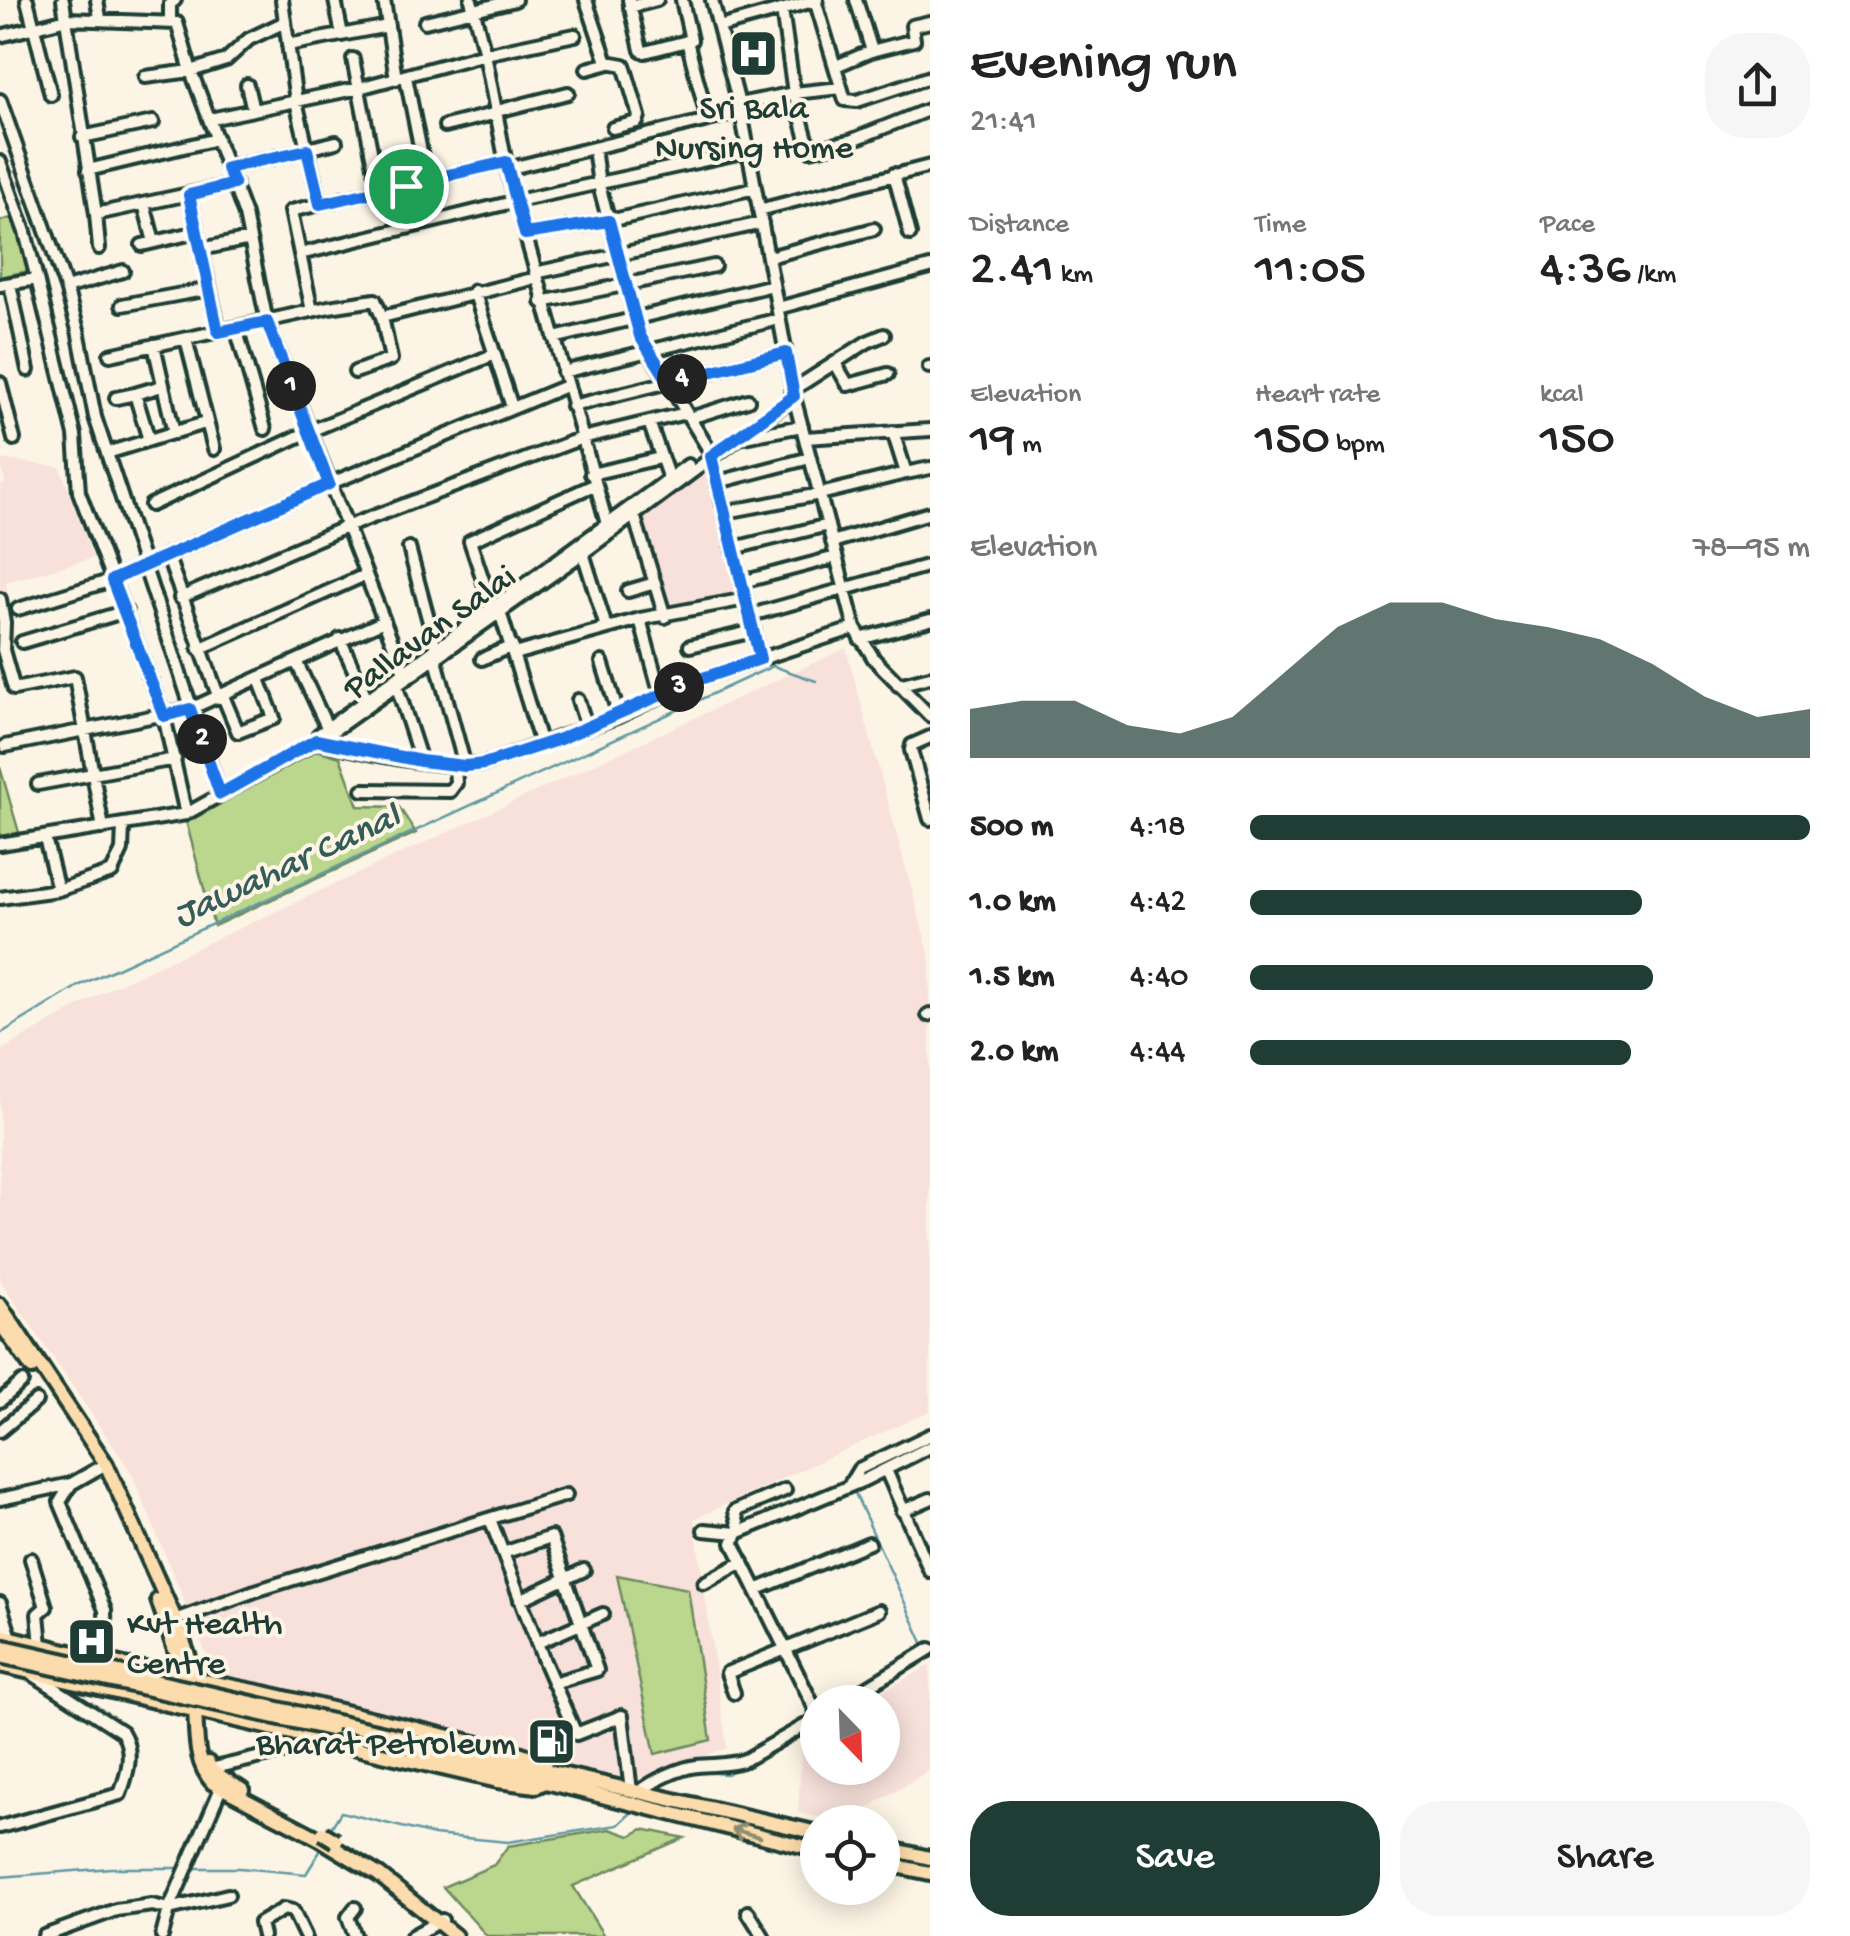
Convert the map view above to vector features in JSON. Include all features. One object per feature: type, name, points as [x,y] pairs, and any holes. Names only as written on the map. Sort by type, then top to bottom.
[{"type":"main road","points":[[0,1305],[15,1336],[103,1465],[196,1677]]},
{"type":"main road","points":[[0,1323],[15,1336]]},
{"type":"main road","points":[[171,1621],[178,1656],[177,1674]]},
{"type":"main road","points":[[4,1640],[196,1677],[522,1754],[543,1762],[548,1776]]},
{"type":"main road","points":[[4,1640],[406,1742],[636,1794],[759,1838],[800,1846]]},
{"type":"main road","points":[[0,1656],[406,1742]]},
{"type":"main road","points":[[0,1664],[498,1781],[536,1786],[548,1776]]},
{"type":"main road","points":[[118,1692],[124,1665]]},
{"type":"main road","points":[[240,1721],[246,1689]]},
{"type":"main road","points":[[198,1710],[210,1769],[328,1840]]},
{"type":"main road","points":[[198,1710],[202,1771],[221,1788],[383,1868],[448,1930]]},
{"type":"main road","points":[[636,1794],[677,1807],[800,1829]]},
{"type":"main road","points":[[900,1852],[930,1858]]},
{"type":"main road","points":[[900,1867],[930,1873]]},
{"type":"street","points":[[27,0],[50,96]]},
{"type":"street","points":[[63,0],[99,248]]},
{"type":"street","points":[[98,0],[100,18]]},
{"type":"street","points":[[170,21],[170,4],[175,0]]},
{"type":"street","points":[[282,0],[296,100],[320,204]]},
{"type":"street","points":[[335,0],[342,34]]},
{"type":"street","points":[[384,0],[428,182]]},
{"type":"street","points":[[425,22],[472,5],[516,0]]},
{"type":"street","points":[[586,0],[608,63]]},
{"type":"street","points":[[657,0],[630,3],[643,52],[692,38],[682,0]]},
{"type":"street","points":[[712,0],[740,108],[793,393],[858,634],[898,686],[930,716]]},
{"type":"street","points":[[719,27],[779,7],[816,0],[844,100],[857,101],[930,77]]},
{"type":"street","points":[[856,0],[872,50]]},
{"type":"street","points":[[472,5],[542,302],[607,524]]},
{"type":"street","points":[[779,7],[794,93],[810,150],[850,140],[930,109]]},
{"type":"street","points":[[0,36],[67,18],[178,23],[234,184],[267,322],[404,672]]},
{"type":"street","points":[[145,76],[192,71],[226,60],[249,39],[285,22]]},
{"type":"street","points":[[836,66],[872,50],[914,40],[912,26],[930,22]]},
{"type":"street","points":[[288,45],[388,26]]},
{"type":"street","points":[[210,120],[575,35]]},
{"type":"street","points":[[687,42],[708,120]]},
{"type":"street","points":[[353,60],[379,191]]},
{"type":"street","points":[[587,69],[608,63],[624,66],[639,116],[637,122],[613,128]]},
{"type":"street","points":[[247,85],[253,110]]},
{"type":"street","points":[[312,311],[291,210],[594,148],[708,120],[794,93],[841,88]]},
{"type":"street","points":[[445,126],[568,93]]},
{"type":"street","points":[[0,100],[6,134],[66,288],[94,416],[220,794]]},
{"type":"street","points":[[82,137],[153,122]]},
{"type":"street","points":[[88,170],[217,139]]},
{"type":"street","points":[[227,168],[336,142]]},
{"type":"street","points":[[594,148],[599,185],[633,317],[648,350],[710,453],[760,659]]},
{"type":"street","points":[[300,254],[748,150]]},
{"type":"street","points":[[0,162],[5,189],[37,277],[75,435],[79,492],[164,716],[186,814]]},
{"type":"street","points":[[382,317],[761,217],[930,166]]},
{"type":"street","points":[[894,174],[910,234]]},
{"type":"street","points":[[96,214],[234,184]]},
{"type":"street","points":[[525,234],[609,221],[755,188]]},
{"type":"street","points":[[189,195],[218,332]]},
{"type":"street","points":[[144,204],[148,243],[197,232]]},
{"type":"street","points":[[769,258],[874,229]]},
{"type":"street","points":[[201,248],[250,239]]},
{"type":"street","points":[[542,302],[714,266]]},
{"type":"street","points":[[562,372],[930,267]]},
{"type":"street","points":[[28,370],[5,284],[59,269]]},
{"type":"street","points":[[66,288],[123,272]]},
{"type":"street","points":[[554,338],[773,285]]},
{"type":"street","points":[[122,305],[209,288]]},
{"type":"street","points":[[474,291],[512,407]]},
{"type":"street","points":[[110,354],[375,300],[391,358],[355,372]]},
{"type":"street","points":[[236,328],[264,429]]},
{"type":"street","points":[[496,609],[669,479],[835,362],[884,335]]},
{"type":"street","points":[[186,339],[214,450]]},
{"type":"street","points":[[154,346],[174,433]]},
{"type":"street","points":[[572,406],[786,353]]},
{"type":"street","points":[[151,505],[308,432],[496,354]]},
{"type":"street","points":[[835,362],[848,384],[888,374]]},
{"type":"street","points":[[0,384],[14,439]]},
{"type":"street","points":[[116,398],[162,386]]},
{"type":"street","points":[[18,609],[112,580],[329,484],[566,386]]},
{"type":"street","name":"Pallavan Salai","points":[[0,844],[186,814],[316,740],[397,687],[496,609],[583,553],[793,393]]},
{"type":"street","points":[[135,394],[148,440]]},
{"type":"street","points":[[180,598],[346,526],[582,438],[748,400]]},
{"type":"street","points":[[649,422],[669,479]]},
{"type":"street","points":[[107,453],[206,423]]},
{"type":"street","points":[[734,439],[803,432],[930,430]]},
{"type":"street","points":[[894,432],[906,473]]},
{"type":"street","points":[[541,744],[513,651],[470,541],[592,479],[660,458]]},
{"type":"street","points":[[718,482],[810,458]]},
{"type":"street","points":[[726,512],[930,468]]},
{"type":"street","points":[[832,542],[930,513]]},
{"type":"street","points":[[634,515],[665,616]]},
{"type":"street","points":[[734,548],[828,525]]},
{"type":"street","points":[[363,790],[450,791],[460,766],[408,548]]},
{"type":"street","points":[[583,553],[606,628]]},
{"type":"street","points":[[167,555],[199,649],[238,732],[274,718],[259,679]]},
{"type":"street","points":[[742,582],[836,557]]},
{"type":"street","points":[[751,616],[930,565]]},
{"type":"street","points":[[199,649],[365,575]]},
{"type":"street","points":[[628,591],[655,583]]},
{"type":"street","points":[[482,659],[640,619],[746,599]]},
{"type":"street","points":[[0,600],[3,650],[14,689],[76,677],[102,828]]},
{"type":"street","points":[[22,642],[126,612]]},
{"type":"street","points":[[640,619],[660,696]]},
{"type":"street","points":[[436,654],[367,698],[327,727],[316,740],[460,766],[494,761],[760,659],[930,620]]},
{"type":"street","points":[[5,746],[190,709],[384,621]]},
{"type":"street","points":[[690,646],[754,630]]},
{"type":"street","points":[[340,640],[367,698]]},
{"type":"street","points":[[296,662],[327,727]]},
{"type":"street","points":[[602,662],[619,716]]},
{"type":"street","points":[[898,686],[930,677]]},
{"type":"street","points":[[397,687],[421,761]]},
{"type":"street","points":[[578,700],[588,728]]},
{"type":"street","points":[[930,736],[912,745],[930,819]]},
{"type":"street","points":[[898,760],[912,755]]},
{"type":"street","points":[[38,784],[175,759]]},
{"type":"street","points":[[0,898],[58,890],[112,872],[122,850],[123,826]]},
{"type":"street","points":[[45,838],[58,890]]},
{"type":"street","points":[[0,1350],[15,1336]]},
{"type":"street","points":[[0,1401],[22,1382]]},
{"type":"street","points":[[1,1428],[36,1400]]},
{"type":"street","points":[[855,1483],[858,1469],[930,1435]]},
{"type":"street","points":[[704,1530],[738,1532],[886,1470],[930,1447]]},
{"type":"street","points":[[0,1499],[71,1484],[103,1465]]},
{"type":"street","points":[[886,1470],[930,1571]]},
{"type":"street","points":[[71,1484],[60,1502],[105,1610],[106,1661]]},
{"type":"street","points":[[784,1490],[735,1511],[738,1532],[733,1543],[803,1685]]},
{"type":"street","points":[[171,1621],[255,1591],[566,1495]]},
{"type":"street","points":[[902,1510],[930,1498]]},
{"type":"street","points":[[490,1520],[536,1643],[576,1734],[622,1716],[636,1794],[693,1766],[745,1760],[800,1727]]},
{"type":"street","points":[[503,1552],[551,1537],[597,1670],[553,1683]]},
{"type":"street","points":[[758,1589],[870,1542]]},
{"type":"street","points":[[31,1559],[46,1607],[38,1614],[41,1645]]},
{"type":"street","points":[[704,1584],[743,1562]]},
{"type":"street","points":[[520,1600],[584,1570]]},
{"type":"street","points":[[0,1603],[4,1640]]},
{"type":"street","points":[[734,1693],[726,1673],[879,1611]]},
{"type":"street","points":[[536,1643],[603,1614]]},
{"type":"street","points":[[871,1685],[926,1652]]},
{"type":"street","points":[[0,1827],[120,1794],[129,1763],[128,1741],[122,1732],[28,1671]]},
{"type":"street","points":[[210,1769],[334,1741]]},
{"type":"street","points":[[162,1936],[169,1908],[221,1788]]},
{"type":"street","points":[[44,1936],[116,1910],[152,1904],[169,1908],[228,1895]]},
{"type":"street","points":[[355,1908],[348,1916],[355,1936]]},
{"type":"street","points":[[264,1936],[260,1923],[284,1909],[292,1910],[305,1936]]},
{"type":"street","points":[[748,1912],[763,1936]]},
{"type":"street","points":[[412,1936],[448,1930]]},
{"type":"shaded area","points":[[0,459],[60,467],[93,558],[6,582],[15,645],[0,650],[0,485],[5,483]]},
{"type":"shaded area","points":[[709,459],[744,598],[665,617],[636,517]]},
{"type":"shaded area","points":[[846,648],[930,957],[930,1411],[694,1519],[727,1748],[640,1778],[613,1781],[216,1678],[131,1472],[0,1280],[0,1051],[110,988]]},
{"type":"shaded area","points":[[930,1665],[930,1770],[872,1805],[800,1805],[798,1813],[800,1774],[800,1785],[900,1785],[900,1685],[894,1685]]},
{"type":"green space","points":[[15,217],[33,270],[0,277],[0,221]]},
{"type":"green space","points":[[313,749],[340,757],[358,806],[399,807],[416,833],[214,926],[186,821]]},
{"type":"green space","points":[[0,767],[20,836],[0,839]]},
{"type":"green space","points":[[617,1575],[688,1589],[711,1740],[655,1754]]},
{"type":"green space","points":[[610,1829],[630,1836],[643,1829],[684,1838],[573,1886],[604,1936],[487,1936],[443,1887],[494,1865],[508,1846]]},
{"type":"waterway","name":"Jawahar Canal","points":[[0,1034],[78,986],[773,666],[816,681]]},
{"type":"waterway","points":[[861,1476],[930,1441]]},
{"type":"waterway","points":[[854,1491],[925,1647]]},
{"type":"waterway","points":[[880,1685],[922,1659]]},
{"type":"waterway","points":[[693,1771],[727,1774],[738,1768]]},
{"type":"waterway","points":[[656,1787],[672,1778]]},
{"type":"waterway","points":[[329,1831],[341,1812],[434,1835],[508,1842],[618,1825],[632,1812]]},
{"type":"waterway","points":[[190,1868],[306,1874],[322,1848]]},
{"type":"waterway","points":[[0,1877],[111,1868],[182,1868]]},
{"type":"place","name":"Sri Bala Nursing Home","points":[[754,53]]},
{"type":"place","name":"Kvt Health Centre","points":[[92,1641]]},
{"type":"place","name":"Bharat Petroleum","points":[[551,1741]]},
{"type":"route","points":[[307,150],[320,204],[406,186],[506,162],[525,234],[609,221],[640,336],[669,382],[786,353],[794,396],[711,456],[760,659],[688,683],[560,739],[484,764],[421,761],[316,740],[220,794],[190,709],[164,716],[112,580],[329,484],[267,322],[218,332],[189,195],[234,184],[227,168],[307,150]]}]
